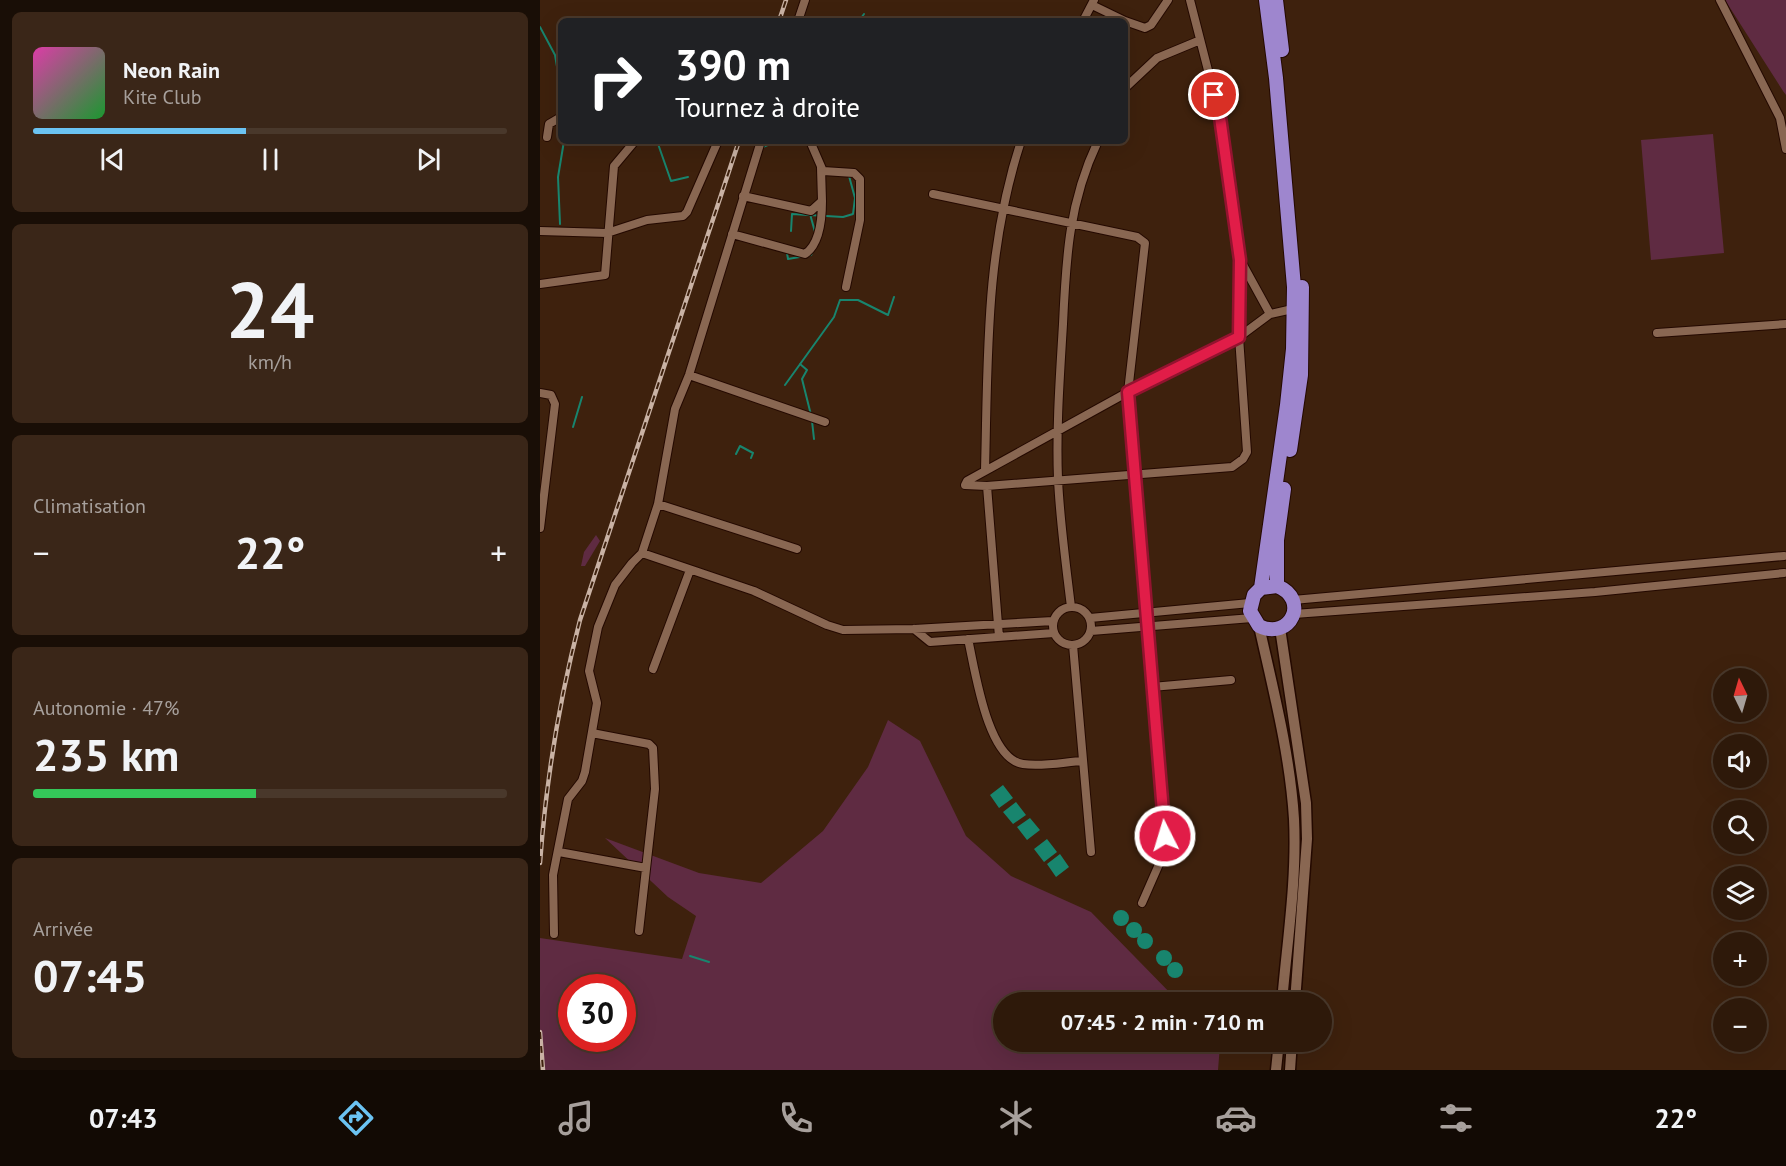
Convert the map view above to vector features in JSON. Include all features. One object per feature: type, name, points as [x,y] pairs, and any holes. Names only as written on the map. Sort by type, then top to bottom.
[{"type":"highway","points":[[1266,0],[1275,33]]},
{"type":"highway","points":[[1276,0],[1275,33],[1299,308],[1301,375],[1277,540],[1277,586]]},
{"type":"highway","points":[[1261,588],[1277,586],[1289,593],[1293,607],[1288,623],[1280,628],[1273,630],[1256,622],[1250,603],[1261,588],[1299,308]]},
{"type":"street","points":[[799,18],[805,0]]},
{"type":"street","points":[[1128,22],[1137,27],[1151,25],[1168,0]]},
{"type":"street","points":[[1190,0],[1198,41],[1220,117],[1240,260],[1239,337],[1247,452],[1243,459],[1232,467],[987,486],[965,485],[967,481],[985,470],[1057,433],[1128,392],[1239,337],[1270,314],[1299,308]]},
{"type":"street","points":[[1720,0],[1780,118],[1786,149]]},
{"type":"street","points":[[1085,18],[1093,2],[1120,18]]},
{"type":"street","points":[[1128,84],[1157,58],[1198,41]]},
{"type":"street","points":[[547,137],[549,124],[558,119]]},
{"type":"street","points":[[540,284],[604,276],[614,166],[632,144]]},
{"type":"street","points":[[540,231],[607,233],[647,220],[683,216],[687,212],[717,144]]},
{"type":"street","points":[[554,934],[551,888],[568,799],[582,781],[597,703],[589,671],[598,627],[615,585],[642,554],[658,504],[675,409],[689,375],[760,144]]},
{"type":"street","points":[[732,234],[805,254],[810,249],[818,234],[822,201],[821,168],[811,144]]},
{"type":"street","points":[[985,470],[991,284],[1003,209],[1020,144]]},
{"type":"street","points":[[1071,607],[1058,481],[1057,433],[1070,225],[1078,189],[1097,144]]},
{"type":"street","points":[[821,168],[826,172],[854,173],[860,179],[860,220],[846,287]]},
{"type":"street","points":[[933,194],[1070,225],[1137,237],[1145,243],[1128,392],[1165,836],[1160,862],[1142,903]]},
{"type":"street","points":[[743,196],[807,211],[814,209],[822,201]]},
{"type":"street","points":[[1240,260],[1270,314]]},
{"type":"street","points":[[1657,333],[1786,324]]},
{"type":"street","points":[[689,375],[825,423]]},
{"type":"street","points":[[540,393],[551,395],[555,404],[540,528]]},
{"type":"street","points":[[987,486],[999,637]]},
{"type":"street","points":[[658,504],[797,549]]},
{"type":"street","points":[[1785,553],[1785,575],[1595,592],[1293,607],[1785,553]]},
{"type":"street","points":[[642,554],[754,591],[827,625],[843,630],[914,629],[1053,621]]},
{"type":"street","points":[[653,669],[690,570]]},
{"type":"street","points":[[1090,618],[1250,603]]},
{"type":"street","points":[[1071,607],[1082,610],[1090,618],[1091,630],[1084,641],[1073,645],[1062,642],[1054,633],[1053,621],[1060,611],[1071,607]]},
{"type":"street","points":[[1091,630],[1256,622],[1289,774],[1294,819],[1295,855],[1283,992]]},
{"type":"street","points":[[1280,628],[1306,803],[1307,839],[1296,992]]},
{"type":"street","points":[[914,629],[930,642],[1054,633]]},
{"type":"street","points":[[968,639],[986,718],[993,734],[1011,760],[1023,765],[1083,760]]},
{"type":"street","points":[[1073,645],[1091,852]]},
{"type":"street","points":[[1152,687],[1231,680]]},
{"type":"street","points":[[592,733],[649,744],[653,748],[655,789],[639,931]]},
{"type":"street","points":[[559,852],[646,867]]},
{"type":"street","points":[[1276,1070],[1278,1052]]},
{"type":"street","points":[[1290,1070],[1291,1052]]},
{"type":"shaded area","points":[[1725,0],[1786,0],[1786,95],[1783,91]]},
{"type":"shaded area","points":[[1713,134],[1724,253],[1651,260],[1641,140]]},
{"type":"shaded area","points":[[596,535],[600,541],[585,566],[581,566],[584,552]]},
{"type":"shaded area","points":[[888,720],[920,741],[966,836],[1011,876],[1091,912],[1169,992],[993,992],[993,1052],[1219,1052],[1218,1070],[543,1070],[540,1032],[540,938],[682,959],[696,916],[668,897],[605,838],[699,873],[761,883],[823,831],[868,767]]},
{"type":"water","points":[[1003,785],[1013,798],[999,808],[990,795]]},
{"type":"water","points":[[1016,802],[1026,815],[1013,824],[1003,812]]},
{"type":"water","points":[[1030,818],[1040,830],[1027,840],[1017,827]]},
{"type":"water","points":[[1047,839],[1057,852],[1044,862],[1034,849]]},
{"type":"water","points":[[1060,854],[1069,867],[1056,877],[1047,864]]},
{"type":"water","points":[[1121,910],[1127,912],[1129,918],[1127,924],[1121,926],[1115,924],[1113,918],[1115,912]]},
{"type":"water","points":[[1134,922],[1140,924],[1142,930],[1140,936],[1134,938],[1128,936],[1126,930],[1128,924]]},
{"type":"water","points":[[1145,933],[1151,935],[1153,941],[1151,947],[1145,949],[1139,947],[1137,941],[1139,935]]},
{"type":"water","points":[[1164,950],[1170,952],[1172,958],[1170,964],[1164,966],[1158,964],[1156,958],[1158,952]]},
{"type":"water","points":[[1175,962],[1181,964],[1183,970],[1181,976],[1175,978],[1169,976],[1167,970],[1169,964]]},
{"type":"waterway","points":[[861,18],[864,14]]},
{"type":"waterway","points":[[540,27],[555,55],[558,72]]},
{"type":"waterway","points":[[560,224],[558,177],[564,144]]},
{"type":"waterway","points":[[658,144],[671,181],[688,177]]},
{"type":"waterway","points":[[763,147],[770,144]]},
{"type":"waterway","points":[[791,231],[792,214],[843,217],[853,214],[855,198],[849,176]]},
{"type":"waterway","points":[[810,214],[815,232]]},
{"type":"waterway","points":[[787,253],[788,259],[811,255],[814,249]]},
{"type":"waterway","points":[[785,385],[834,317],[840,300],[858,300],[888,315],[894,297]]},
{"type":"waterway","points":[[800,364],[807,370],[802,379],[811,415]]},
{"type":"waterway","points":[[573,427],[582,397]]},
{"type":"waterway","points":[[812,421],[814,439]]},
{"type":"waterway","points":[[736,454],[740,446],[753,453],[751,458]]},
{"type":"waterway","points":[[690,956],[709,962]]},
{"type":"railway","points":[[780,18],[786,0]]},
{"type":"railway","points":[[540,863],[554,741],[580,620],[738,144]]},
{"type":"railway","points":[[540,1032],[543,1070]]},
{"type":"route","points":[[1165,836],[1128,392],[1239,337],[1240,260],[1220,117],[1214,95]]}]
